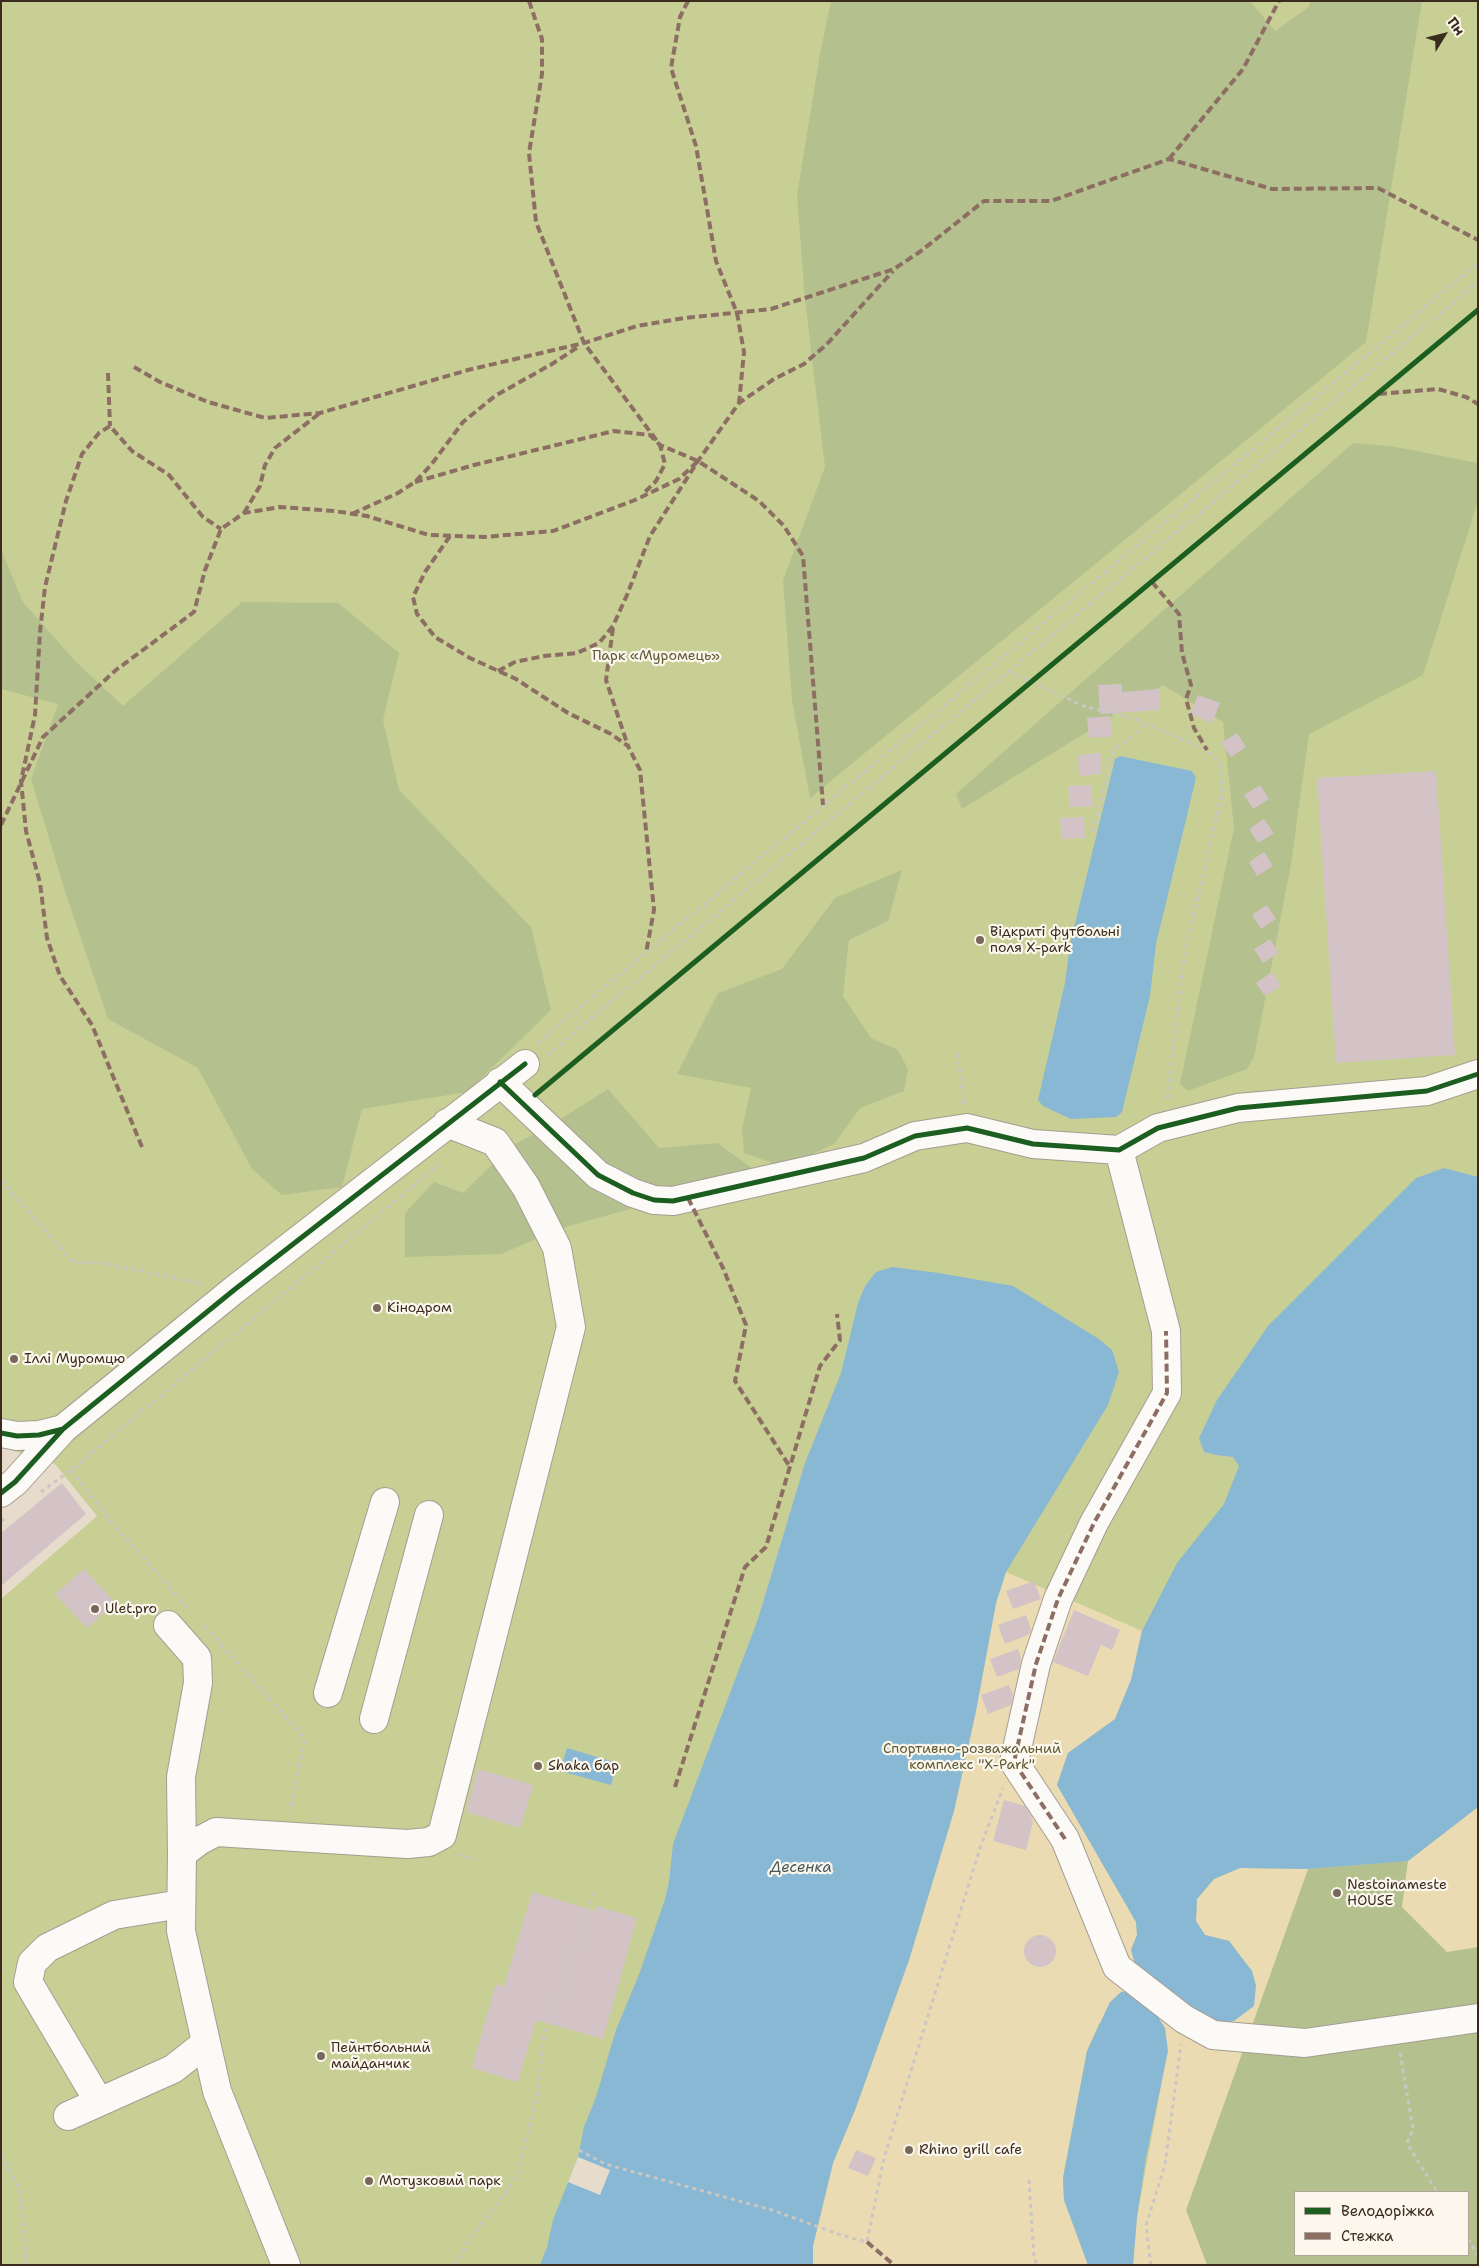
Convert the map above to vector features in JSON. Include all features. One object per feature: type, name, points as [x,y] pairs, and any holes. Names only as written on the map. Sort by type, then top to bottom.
[{"type":"street","points":[[5,1505],[15,1482],[63,1429],[234,1290],[525,1064]]},
{"type":"street","points":[[500,1082],[598,1175],[633,1193],[654,1200],[673,1202],[864,1158],[915,1136],[967,1128],[1034,1144],[1119,1150],[1158,1128],[1238,1108],[1427,1091],[1478,1074]]},
{"type":"street","points":[[182,1854],[199,1841],[216,1832],[407,1844],[429,1842],[442,1835],[571,1327],[557,1248],[526,1187],[495,1142],[447,1123]]},
{"type":"street","points":[[1119,1150],[1166,1331],[1167,1393],[1094,1523],[1058,1599],[1036,1664],[1014,1762],[1065,1839],[1117,1967],[1184,2019],[1213,2036],[1305,2042],[1478,2018]]},
{"type":"street","points":[[1,1434],[17,1436],[39,1435],[63,1429]]},
{"type":"street","points":[[328,1693],[385,1502]]},
{"type":"street","points":[[374,1719],[429,1515]]},
{"type":"street","points":[[168,1625],[197,1658],[198,1683],[181,1777],[181,1931],[217,2091],[286,2265]]},
{"type":"street","points":[[99,2102],[28,1982],[32,1963],[46,1948],[114,1915],[181,1904]]},
{"type":"street","points":[[68,2116],[174,2069],[206,2043]]},
{"type":"path","points":[[1478,264],[530,1048],[525,1064],[540,1061],[1478,282]]},
{"type":"path","points":[[1009,672],[1086,707],[1146,724],[1207,750],[1220,765],[1222,794],[1184,956],[1168,1095],[1158,1128]]},
{"type":"path","points":[[1024,688],[1040,675]]},
{"type":"path","points":[[1093,832],[1113,751],[1146,724]]},
{"type":"path","points":[[957,1053],[967,1128]]},
{"type":"path","points":[[40,1493],[71,1470],[446,1159]]},
{"type":"path","points":[[1,1180],[73,1262],[102,1263],[234,1290]]},
{"type":"path","points":[[71,1470],[112,1523],[192,1612]]},
{"type":"path","points":[[1,1522],[5,1505]]},
{"type":"path","points":[[199,1620],[305,1738],[285,1836]]},
{"type":"path","points":[[579,2150],[605,2164],[772,2210],[841,2235],[867,2242],[884,2158],[980,1848],[1014,1762]]},
{"type":"path","points":[[454,2265],[470,2239],[517,2177],[537,2097],[544,2034],[563,1987],[593,1893]]},
{"type":"path","points":[[1151,2265],[1146,2225],[1165,2165],[1184,2019]]},
{"type":"path","points":[[1396,2030],[1413,2129],[1407,2143],[1436,2191]]},
{"type":"path","points":[[1,2156],[20,2189],[26,2255],[25,2265]]},
{"type":"path","points":[[1030,2180],[1034,2258],[1037,2265]]},
{"type":"path","points":[[1469,2241],[1478,2255]]},
{"type":"green space","name":"Парк «Муромець»","points":[[1,1],[1478,1],[1478,2265],[1,2265],[1,1599],[97,1516],[55,1464],[1,1447]]},
{"type":"green space","points":[[831,1],[1250,1],[1275,31],[1309,7],[1310,1],[1422,1],[1366,342],[810,798],[792,700],[783,580],[825,467],[805,300],[797,195],[820,54]]},
{"type":"green space","points":[[1353,443],[1391,446],[1478,463],[1478,501],[1423,675],[1309,734],[1291,864],[1254,1057],[1247,1069],[1188,1091],[1180,1084],[1234,828],[1223,722],[1163,685],[962,809],[956,794]]},
{"type":"green space","points":[[1,550],[23,602],[75,661],[123,706],[242,602],[338,603],[399,653],[383,720],[399,790],[531,927],[551,1010],[467,1092],[362,1109],[342,1187],[282,1195],[252,1169],[198,1068],[108,1019],[65,891],[31,779],[58,704],[1,689]]},
{"type":"green space","points":[[902,870],[888,921],[849,940],[843,996],[871,1038],[898,1050],[908,1069],[904,1091],[860,1108],[834,1144],[784,1167],[744,1153],[742,1128],[751,1088],[677,1074],[718,993],[782,969],[835,898]]},
{"type":"green space","points":[[608,1089],[659,1148],[717,1143],[759,1173],[562,1228],[501,1254],[405,1257],[405,1213],[434,1182],[463,1193],[510,1147],[556,1122]]},
{"type":"green space","points":[[1408,1861],[1402,1907],[1447,1952],[1478,1947],[1478,2265],[1207,2265],[1186,2210],[1308,1869]]},
{"type":"sand","points":[[1006,1572],[1142,1631],[1131,1680],[1115,1719],[1068,1753],[1057,1785],[1136,1922],[1137,1935],[1131,1950],[1256,1986],[1252,1972],[1229,1941],[1205,1935],[1196,1921],[1197,1899],[1214,1879],[1240,1868],[1308,1869],[1186,2210],[1207,2265],[1133,2265],[1137,2217],[1161,2086],[1099,2023],[1087,2051],[1063,2178],[1064,2200],[1088,2265],[813,2265],[813,2246],[833,2163],[855,2110],[909,1960],[954,1811],[976,1711],[996,1603]]},
{"type":"sand","points":[[1478,1807],[1478,1947],[1447,1952],[1402,1907],[1408,1861]]},
{"type":"water","points":[[1120,756],[1192,771],[1196,778],[1156,944],[1150,996],[1122,1112],[1116,1117],[1071,1119],[1043,1106],[1038,1100],[1065,983],[1070,944],[1115,759]]},
{"type":"water","points":[[1444,1168],[1478,1177],[1478,1807],[1408,1861],[1308,1869],[1240,1868],[1214,1879],[1197,1899],[1196,1921],[1205,1935],[1229,1941],[1252,1971],[1256,1986],[1254,2006],[1234,2021],[1213,2025],[1137,1972],[1131,1950],[1137,1935],[1136,1922],[1057,1785],[1068,1753],[1115,1719],[1131,1680],[1142,1631],[1177,1563],[1224,1504],[1239,1466],[1233,1457],[1204,1452],[1199,1438],[1217,1400],[1268,1326],[1416,1178]]},
{"type":"water","name":"Десенка","points":[[892,1267],[1013,1286],[1099,1339],[1112,1350],[1119,1372],[1108,1405],[1006,1572],[996,1603],[976,1711],[954,1811],[909,1960],[855,2110],[833,2163],[813,2246],[813,2265],[540,2265],[547,2247],[553,2220],[578,2157],[584,2127],[596,2097],[616,2030],[640,1972],[665,1899],[669,1882],[673,1844],[758,1619],[805,1463],[841,1373],[858,1303],[865,1286],[876,1272]]},
{"type":"water","points":[[567,1748],[617,1763],[611,1785],[560,1771]]},
{"type":"water","points":[[1134,1990],[1156,2014],[1165,2028],[1168,2051],[1146,2158],[1137,2217],[1133,2265],[1088,2265],[1064,2200],[1063,2178],[1087,2051],[1110,2002],[1121,1992]]},
{"type":"pier","points":[[578,2157],[610,2170],[600,2195],[568,2182]]},
{"type":"building","points":[[1122,684],[1122,692],[1159,689],[1160,710],[1100,714],[1098,685]]},
{"type":"building","points":[[1198,695],[1220,703],[1212,723],[1190,714]]},
{"type":"building","points":[[1110,716],[1112,737],[1089,738],[1087,718]]},
{"type":"building","points":[[1237,733],[1246,747],[1231,757],[1221,743]]},
{"type":"building","points":[[1101,753],[1102,774],[1079,776],[1078,755]]},
{"type":"building","points":[[1436,771],[1455,1055],[1336,1063],[1317,778]]},
{"type":"building","points":[[1091,785],[1093,806],[1070,807],[1068,786]]},
{"type":"building","points":[[1260,785],[1269,799],[1253,809],[1244,795]]},
{"type":"building","points":[[1084,817],[1085,838],[1062,839],[1060,818]]},
{"type":"building","points":[[1264,819],[1274,833],[1258,843],[1249,829]]},
{"type":"building","points":[[1264,852],[1273,866],[1257,876],[1249,862]]},
{"type":"building","points":[[1267,905],[1276,919],[1261,929],[1252,915]]},
{"type":"building","points":[[1270,939],[1279,953],[1263,963],[1254,949]]},
{"type":"building","points":[[1272,972],[1281,986],[1265,996],[1256,983]]},
{"type":"building","points":[[62,1483],[86,1514],[1,1586],[1,1533]]},
{"type":"building","points":[[84,1569],[115,1603],[87,1628],[55,1594]]},
{"type":"building","points":[[1034,1581],[1041,1599],[1013,1609],[1006,1591]]},
{"type":"building","points":[[1074,1610],[1120,1630],[1112,1650],[1101,1645],[1088,1676],[1053,1662]]},
{"type":"building","points":[[1026,1615],[1031,1629],[1030,1634],[1005,1644],[998,1625]]},
{"type":"building","points":[[1018,1649],[1021,1658],[1019,1669],[997,1677],[990,1659]]},
{"type":"building","points":[[1009,1685],[1013,1695],[1011,1705],[988,1714],[981,1695]]},
{"type":"building","points":[[478,1769],[533,1785],[520,1828],[466,1812]]},
{"type":"building","points":[[1004,1800],[1025,1806],[1031,1816],[1033,1822],[1026,1850],[993,1841]]},
{"type":"building","points":[[532,1892],[595,1911],[596,1906],[637,1918],[603,2039],[536,2020],[518,2082],[472,2068],[496,1984],[504,1987]]},
{"type":"building","points":[[1040,1935],[1052,1939],[1056,1951],[1052,1963],[1040,1967],[1028,1963],[1024,1951],[1028,1939]]},
{"type":"building","points":[[856,2150],[876,2158],[868,2176],[848,2168]]},
{"type":"marked path","points":[[529,1],[542,39],[542,74],[529,153],[536,222],[584,343],[660,445],[665,464],[656,481],[644,493]]},
{"type":"marked path","points":[[688,1],[680,17],[671,68],[696,146],[716,261],[737,313],[744,352],[739,403]]},
{"type":"marked path","points":[[1169,159],[1243,69],[1279,1]]},
{"type":"marked path","points":[[134,367],[160,382],[208,402],[265,418],[320,413],[468,370],[584,343],[637,326],[684,318],[771,309],[894,269],[921,251],[984,201],[1051,201],[1169,159],[1272,189],[1378,188],[1478,240]]},
{"type":"marked path","points":[[498,671],[515,662],[544,656],[577,653],[599,643],[613,626],[650,536],[698,461],[739,403],[774,379],[804,364],[827,344],[893,271]]},
{"type":"marked path","points":[[352,514],[398,493],[415,482],[431,465],[463,422],[495,396],[578,347]]},
{"type":"marked path","points":[[108,373],[110,426]]},
{"type":"marked path","points":[[1379,394],[1438,389],[1466,397],[1478,404]]},
{"type":"marked path","points":[[244,513],[260,486],[265,465],[275,448],[320,413]]},
{"type":"marked path","points":[[142,1147],[92,1025],[60,976],[47,938],[40,883],[26,831],[21,781],[35,715],[45,587],[66,501],[82,454],[99,433],[110,426],[132,451],[169,475],[203,517],[221,529]]},
{"type":"marked path","points":[[415,482],[474,465],[614,431],[650,435],[660,445],[698,461],[759,501],[784,526],[803,556],[823,805]]},
{"type":"marked path","points":[[1,825],[43,737],[116,670],[194,612],[205,570],[221,529],[244,513],[280,507],[334,511],[367,516],[429,535],[484,537],[553,531],[635,500],[679,479],[698,461]]},
{"type":"marked path","points":[[450,536],[425,572],[413,597],[417,614],[435,637],[470,658],[516,679],[568,713],[611,734],[628,746],[640,770],[654,910],[646,953]]},
{"type":"marked path","points":[[1152,582],[1179,614],[1182,653],[1191,685],[1186,699],[1194,728],[1207,750]]},
{"type":"marked path","points":[[613,628],[606,680],[628,746]]},
{"type":"marked path","points":[[688,1198],[723,1268],[746,1325],[735,1381],[790,1467]]},
{"type":"marked path","points":[[675,1787],[745,1567],[766,1547],[820,1366],[840,1340],[837,1314]]},
{"type":"marked path","points":[[1065,1839],[1014,1762],[1036,1664],[1058,1599],[1094,1523],[1167,1393],[1166,1331]]},
{"type":"marked path","points":[[867,2242],[894,2265]]},
{"type":"cycle path","points":[[535,1095],[1478,310]]},
{"type":"cycle path","points":[[1,1493],[15,1482],[63,1429],[234,1290],[525,1064]]},
{"type":"cycle path","points":[[500,1082],[598,1175],[633,1193],[654,1200],[673,1201],[864,1158],[915,1136],[967,1128],[1033,1144],[1119,1150],[1158,1128],[1238,1108],[1427,1091],[1478,1074]]},
{"type":"cycle path","points":[[1,1433],[17,1436],[39,1435],[63,1429]]},
{"type":"place","name":"Відкриті футбольні поля X-park","points":[[980,940]]},
{"type":"place","name":"Кінодром","points":[[377,1308]]},
{"type":"place","name":"Іллі Муромцю","points":[[14,1359]]},
{"type":"place","name":"Ulet.pro","points":[[95,1609]]},
{"type":"place","name":"Shaka бар","points":[[538,1766]]},
{"type":"place","name":"Nestoinameste HOUSE","points":[[1337,1893]]},
{"type":"place","name":"Пейнтбольний майданчик","points":[[321,2056]]},
{"type":"place","name":"Rhino grill cafe","points":[[909,2150]]},
{"type":"place","name":"Мотузковий парк","points":[[369,2181]]},
{"type":"park label","name":"Спортивно-розважальний комплекс \"Х-Park\"","points":[[972,1758]]}]
